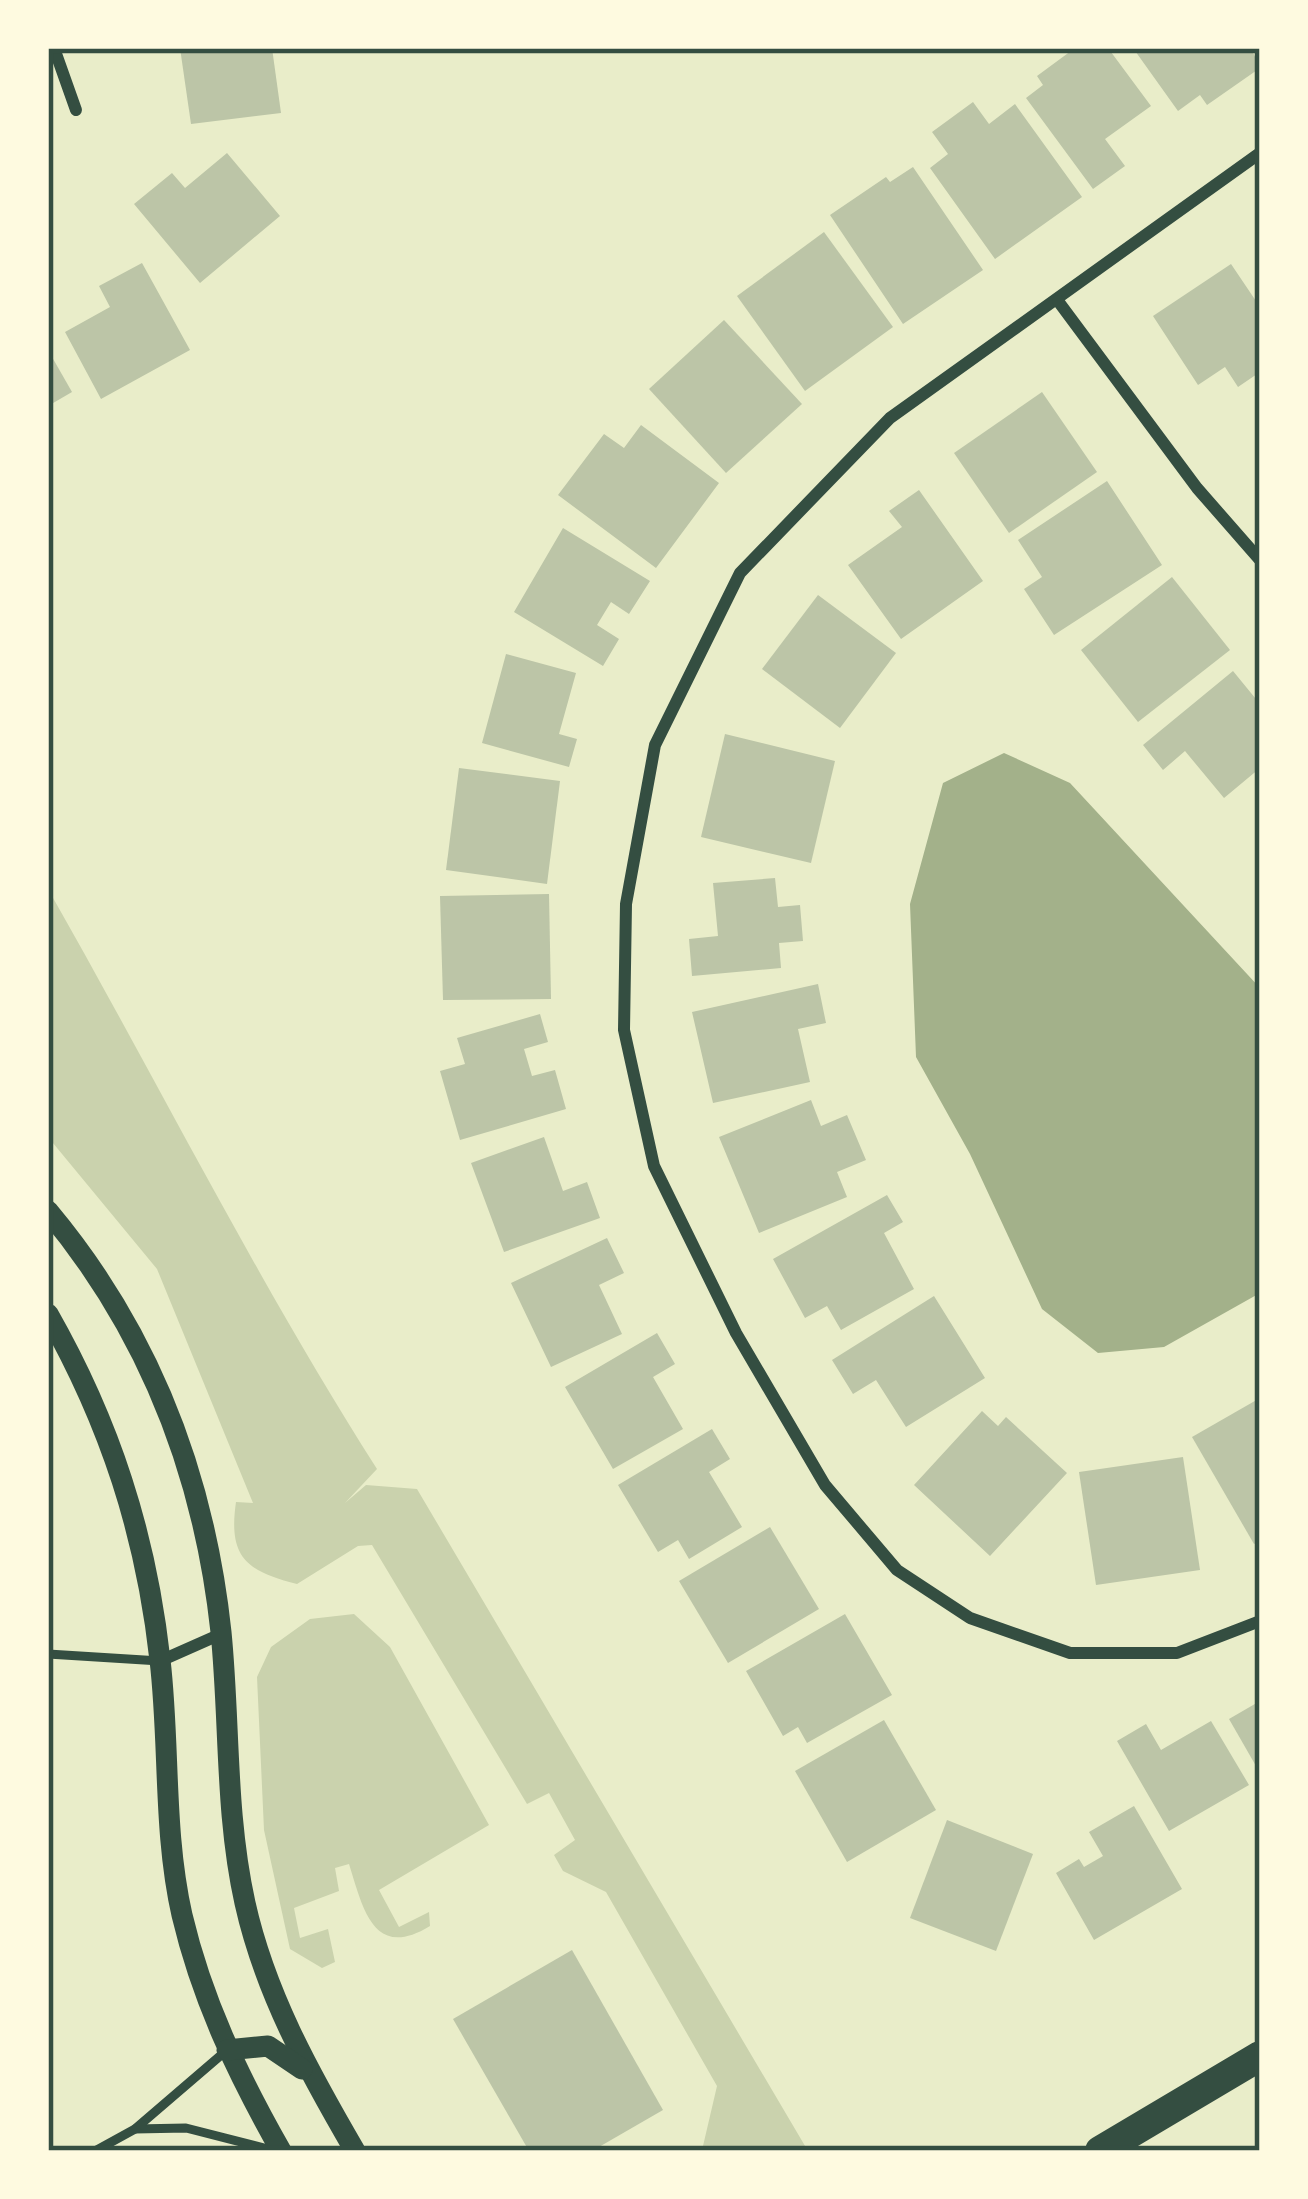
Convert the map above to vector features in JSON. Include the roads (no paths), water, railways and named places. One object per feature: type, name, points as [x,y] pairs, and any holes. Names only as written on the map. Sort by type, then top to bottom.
[{"type":"highway","points":[[1105,2148],[1260,2056]]},
{"type":"street","points":[[54,48],[76,110]]},
{"type":"street","points":[[1260,153],[890,418],[740,573],[655,745],[626,904],[624,1030],[654,1166],[736,1333],[825,1485],[897,1570],[970,1618],[1070,1653],[1177,1653],[1260,1621]]},
{"type":"street","points":[[1058,301],[1197,488],[1260,560]]},
{"type":"street","points":[[48,1211],[136,1335],[181,1435],[207,1534],[221,1634],[234,1847],[246,1908],[286,2026],[355,2151]]},
{"type":"street","points":[[48,1314],[87,1382],[140,1528],[160,1661],[170,1848],[200,1983],[227,2050],[278,2151]]},
{"type":"street","points":[[160,1661],[221,1634]]},
{"type":"street","points":[[227,2050],[268,2046],[289,2056],[315,2082]]},
{"type":"lane","points":[[48,1654],[160,1661]]},
{"type":"lane","points":[[95,2151],[135,2129],[227,2050]]},
{"type":"lane","points":[[135,2129],[186,2128],[278,2151]]}]
